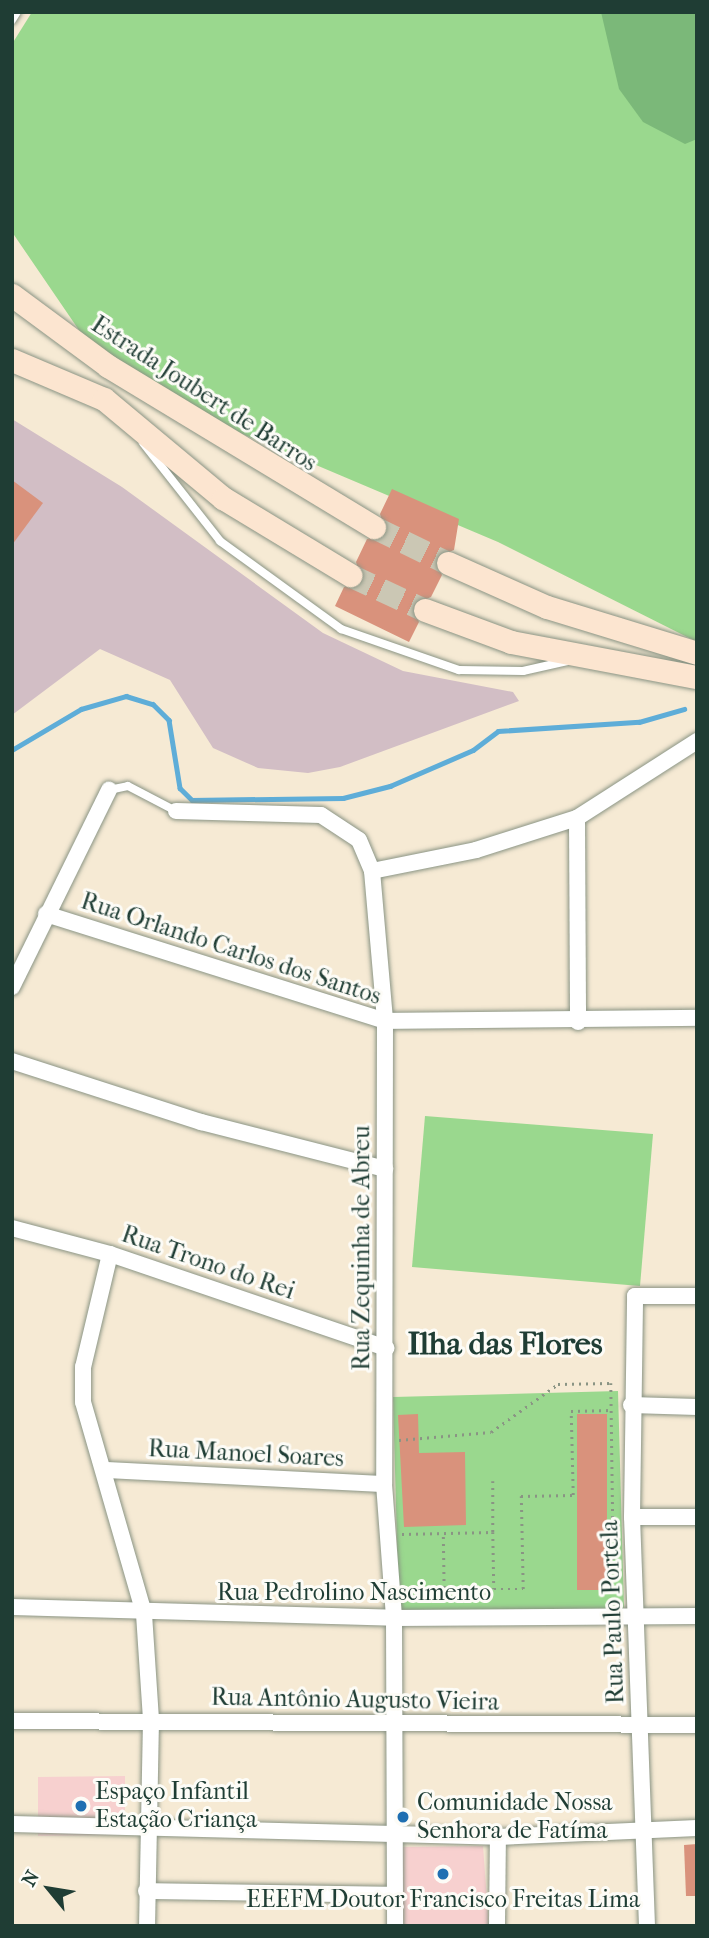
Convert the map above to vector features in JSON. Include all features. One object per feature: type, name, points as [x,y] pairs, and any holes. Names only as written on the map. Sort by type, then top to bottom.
[{"type":"main road","name":"Estrada Joubert de Barros","points":[[12,295],[108,366],[373,527]]},
{"type":"main road","points":[[12,360],[80,385],[130,418],[233,504],[350,575]]},
{"type":"main road","points":[[448,563],[547,607],[697,653]]},
{"type":"main road","points":[[425,610],[491,636],[697,677]]},
{"type":"street","points":[[372,871],[476,850],[577,818],[697,741]]},
{"type":"street","name":"Rua Orlando Carlos dos Santos","points":[[12,987],[109,790]]},
{"type":"street","name":"Rua Zequinha de Abreu","points":[[176,811],[321,815],[359,840],[372,871],[385,1021],[384,1484],[394,1618],[395,1926]]},
{"type":"street","points":[[577,818],[578,1022]]},
{"type":"street","name":"Rua Orlando Carlos dos Santos","points":[[46,914],[385,1021],[578,1022],[697,1018]]},
{"type":"street","points":[[12,1061],[201,1122],[385,1169]]},
{"type":"street","name":"Rua Trono do Rei","points":[[12,1228],[110,1254],[386,1348]]},
{"type":"street","points":[[110,1254],[83,1367],[83,1402],[105,1470],[144,1614],[151,1720],[152,1826],[146,1891],[147,1926]]},
{"type":"street","name":"Rua Paulo Portela","points":[[647,1926],[647,1828],[632,1517],[631,1405],[635,1296],[697,1296]]},
{"type":"street","points":[[631,1405],[697,1407]]},
{"type":"street","name":"Rua Manoel Soares","points":[[105,1470],[384,1484]]},
{"type":"street","points":[[632,1517],[697,1517]]},
{"type":"street","name":"Rua Pedrolino Nascimento","points":[[12,1607],[144,1614],[394,1618],[697,1616]]},
{"type":"street","name":"Rua Antônio Augusto Vieira","points":[[12,1721],[697,1725]]},
{"type":"street","points":[[12,1825],[152,1826],[498,1837],[647,1828],[697,1828]]},
{"type":"street","points":[[497,1926],[498,1837]]},
{"type":"street","points":[[146,1891],[395,1895]]},
{"type":"lane","points":[[12,20],[17,12]]},
{"type":"lane","points":[[130,418],[176,492],[220,541],[341,629],[428,663],[480,673],[533,670],[584,656]]},
{"type":"lane","name":"Rua Zequinha de Abreu","points":[[109,790],[128,786],[176,811]]},
{"type":"path","points":[[399,1453],[399,1439],[491,1432],[558,1384],[611,1383],[614,1590]]},
{"type":"path","points":[[493,1481],[494,1590],[523,1589],[521,1496],[573,1495],[571,1411],[612,1410]]},
{"type":"path","points":[[401,1521],[402,1546]]},
{"type":"path","points":[[402,1534],[493,1532]]},
{"type":"path","points":[[403,1584],[403,1596],[444,1595],[443,1533]]},
{"type":"shaded area","points":[[12,419],[122,487],[323,633],[403,671],[513,692],[519,701],[340,767],[308,773],[258,768],[213,748],[170,680],[100,649],[12,715]]},
{"type":"shaded area","name":"Espaço Infantil Estação Criança","points":[[125,1776],[125,1835],[38,1836],[38,1777]]},
{"type":"shaded area","name":"EEEFM Doutor Francisco Freitas Lima","points":[[483,1846],[489,1926],[400,1926],[400,1847]]},
{"type":"green space","points":[[32,12],[697,12],[697,642],[498,542],[207,419],[98,358],[12,232],[12,44]]},
{"type":"green space","points":[[601,12],[697,12],[697,139],[685,144],[643,122],[619,89]]},
{"type":"green space","points":[[425,1116],[653,1134],[640,1286],[412,1267]]},
{"type":"green space","points":[[618,1391],[624,1608],[399,1615],[393,1397]]},
{"type":"building","points":[[12,480],[43,503],[12,545]]},
{"type":"building","points":[[392,489],[459,519],[454,550],[435,558],[442,575],[431,597],[412,605],[419,622],[409,642],[335,606],[344,587],[362,582],[356,562],[367,539],[386,534],[380,514]]},
{"type":"building","points":[[418,1414],[419,1453],[465,1452],[466,1525],[404,1527],[398,1415]]},
{"type":"building","points":[[577,1414],[607,1414],[607,1590],[577,1590]]},
{"type":"building","points":[[697,1844],[697,1896],[686,1896],[684,1845]]},
{"type":"waterway","points":[[12,750],[81,709],[126,696],[153,704],[169,720],[180,788],[192,800],[343,798],[390,786],[473,750],[498,731],[639,722],[684,709]]},
{"type":"tunnel","points":[[374,527],[448,563]]},
{"type":"tunnel","points":[[350,575],[425,610]]},
{"type":"place","name":"Espaço Infantil Estação Criança","points":[[81,1806]]},
{"type":"place","name":"Comunidade Nossa Senhora de Fatíma","points":[[403,1817]]},
{"type":"place","name":"EEEFM Doutor Francisco Freitas Lima","points":[[443,1874]]},
{"type":"district","name":"Ilha das Flores","points":[[505,1344]]}]
